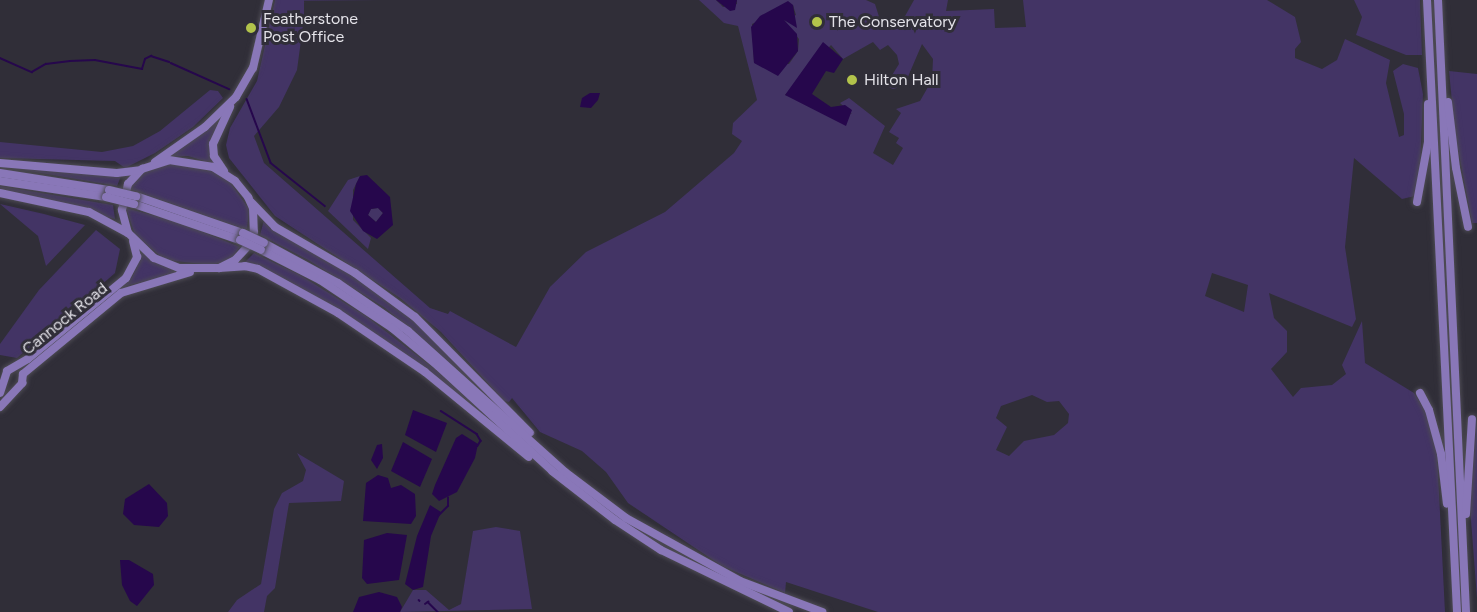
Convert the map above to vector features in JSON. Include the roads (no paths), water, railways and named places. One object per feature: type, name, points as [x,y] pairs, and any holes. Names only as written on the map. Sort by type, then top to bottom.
[{"type":"highway","points":[[269,0],[253,68],[234,100],[213,144],[217,162],[275,227],[355,273],[415,317],[605,503]]},
{"type":"highway","points":[[1427,0],[1460,577]]},
{"type":"highway","points":[[1438,0],[1460,577]]},
{"type":"highway","points":[[1439,15],[1456,168],[1468,226]]},
{"type":"highway","points":[[1418,202],[1428,142],[1428,16]]},
{"type":"highway","points":[[0,163],[117,173],[142,169],[205,126],[234,100]]},
{"type":"highway","points":[[152,164],[195,161],[228,176]]},
{"type":"highway","points":[[131,236],[122,203],[128,184],[142,169]]},
{"type":"highway","points":[[0,173],[135,200],[241,237],[338,283],[408,331],[605,503],[647,532],[740,581],[822,612]]},
{"type":"highway","points":[[0,181],[107,193]]},
{"type":"highway","points":[[0,193],[89,212],[131,236],[161,261],[196,270],[244,266],[258,269],[351,321],[425,372],[563,485],[661,550],[789,612]]},
{"type":"highway","points":[[219,268],[235,260],[249,245],[255,226],[252,203]]},
{"type":"highway","name":"Cannock Road","points":[[14,368],[126,279],[136,257],[131,236]]},
{"type":"highway","points":[[262,246],[320,280],[392,328],[590,502]]},
{"type":"highway","name":"Cannock Road","points":[[23,374],[121,293],[196,270]]},
{"type":"highway","points":[[0,393],[7,371],[14,368],[23,374],[22,383],[15,387],[0,407]]},
{"type":"highway","points":[[5,380],[15,387]]},
{"type":"highway","points":[[1419,393],[1429,410],[1441,454],[1466,612]]},
{"type":"highway","points":[[1457,612],[1472,419]]},
{"type":"waterway","points":[[0,58],[32,72],[46,64],[70,61],[95,60],[142,69],[145,59],[151,56],[169,62]]},
{"type":"waterway","points":[[171,63],[229,89]]},
{"type":"waterway","points":[[247,99],[271,163],[325,206]]},
{"type":"waterway","points":[[441,411],[477,434],[481,441],[478,446]]},
{"type":"waterway","points":[[438,516],[448,506],[448,498]]},
{"type":"waterway","points":[[425,604],[428,602],[438,612]]},
{"type":"place","name":"The Conservatory","points":[[817,22]]},
{"type":"place","name":"Featherstone Post Office","points":[[251,28]]},
{"type":"place","name":"Hilton Hall","points":[[852,80]]}]
